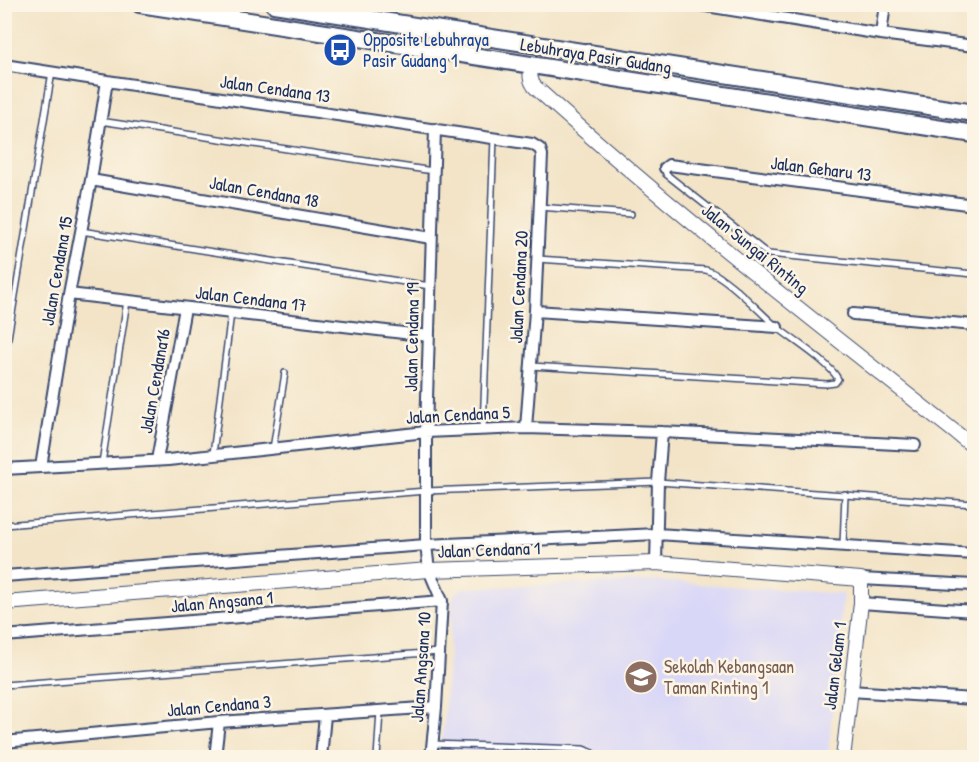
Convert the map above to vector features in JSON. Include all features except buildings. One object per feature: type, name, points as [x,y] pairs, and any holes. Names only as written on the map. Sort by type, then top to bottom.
[{"type":"highway","name":"Lebuhraya Pasir Gudang","points":[[140,4],[975,134]]},
{"type":"highway","name":"Lebuhraya Pasir Gudang","points":[[274,4],[975,113]]},
{"type":"street","points":[[694,4],[882,34],[975,46]]},
{"type":"street","points":[[882,34],[885,4]]},
{"type":"street","name":"Jalan Cendana 13","points":[[4,64],[494,138],[532,144],[540,148]]},
{"type":"street","name":"Jalan Sungai Rinting","points":[[532,66],[530,76],[535,87],[594,141],[975,447]]},
{"type":"street","name":"Jalan Cendana 15","points":[[41,467],[107,81]]},
{"type":"street","name":"Jalan Cendana 19","points":[[426,545],[426,432],[435,129]]},
{"type":"street","name":"Jalan Cendana 20","points":[[526,428],[535,311],[542,154],[540,148]]},
{"type":"street","name":"Jalan Geharu 13","points":[[664,168],[669,165],[975,205]]},
{"type":"street","name":"Jalan Cendana 18","points":[[91,180],[431,238]]},
{"type":"street","name":"Jalan Cendana 17","points":[[69,294],[429,336]]},
{"type":"street","name":"Jalan Cendana16","points":[[157,460],[184,308]]},
{"type":"street","points":[[535,311],[777,327]]},
{"type":"street","points":[[854,314],[975,326]]},
{"type":"street","name":"Jalan Cendana 5","points":[[4,470],[157,460],[426,432],[483,429],[662,432],[915,445]]},
{"type":"street","points":[[656,563],[662,432]]},
{"type":"street","name":"Jalan Cendana 1","points":[[4,576],[426,545],[657,534],[975,554]]},
{"type":"street","name":"Jalan Angsana 10","points":[[426,545],[429,570],[442,601],[431,758]]},
{"type":"street","name":"Jalan Cendana 1","points":[[4,603],[429,570],[656,563],[861,579],[975,585]]},
{"type":"street","name":"Jalan Gelam 1","points":[[843,758],[861,603],[861,579]]},
{"type":"street","name":"Jalan Angsana 1","points":[[4,636],[442,601]]},
{"type":"street","points":[[861,603],[975,611]]},
{"type":"street","points":[[850,691],[975,699]]},
{"type":"street","name":"Jalan Cendana 3","points":[[4,742],[219,722],[436,707]]},
{"type":"street","points":[[321,758],[325,715]]},
{"type":"street","points":[[215,758],[219,722]]},
{"type":"lane","points":[[4,362],[52,72]]},
{"type":"lane","points":[[100,121],[433,171]]},
{"type":"lane","points":[[483,429],[494,138]]},
{"type":"lane","points":[[664,168],[666,174],[768,254],[975,274]]},
{"type":"lane","points":[[540,207],[631,214]]},
{"type":"lane","points":[[81,231],[430,286]]},
{"type":"lane","points":[[531,366],[827,384],[838,379],[835,374],[713,272],[537,259]]},
{"type":"lane","points":[[102,463],[127,301]]},
{"type":"lane","points":[[213,455],[231,313]]},
{"type":"lane","points":[[273,449],[285,373]]},
{"type":"lane","points":[[4,525],[426,491],[658,482],[975,504]]},
{"type":"lane","points":[[843,546],[845,494]]},
{"type":"lane","points":[[4,685],[439,652]]},
{"type":"lane","points":[[377,758],[380,711]]},
{"type":"lane","points":[[432,744],[583,750],[591,752],[597,758]]},
{"type":"shaded area","name":"Sekolah Kebangsaan Taman Rinting 1","points":[[657,581],[843,594],[828,757],[441,758],[453,596],[462,588]]},
{"type":"place","name":"Opposite Lebuhraya Pasir Gudang 1","points":[[340,50]]},
{"type":"place","name":"Sekolah Kebangsaan Taman Rinting 1","points":[[641,677]]}]
